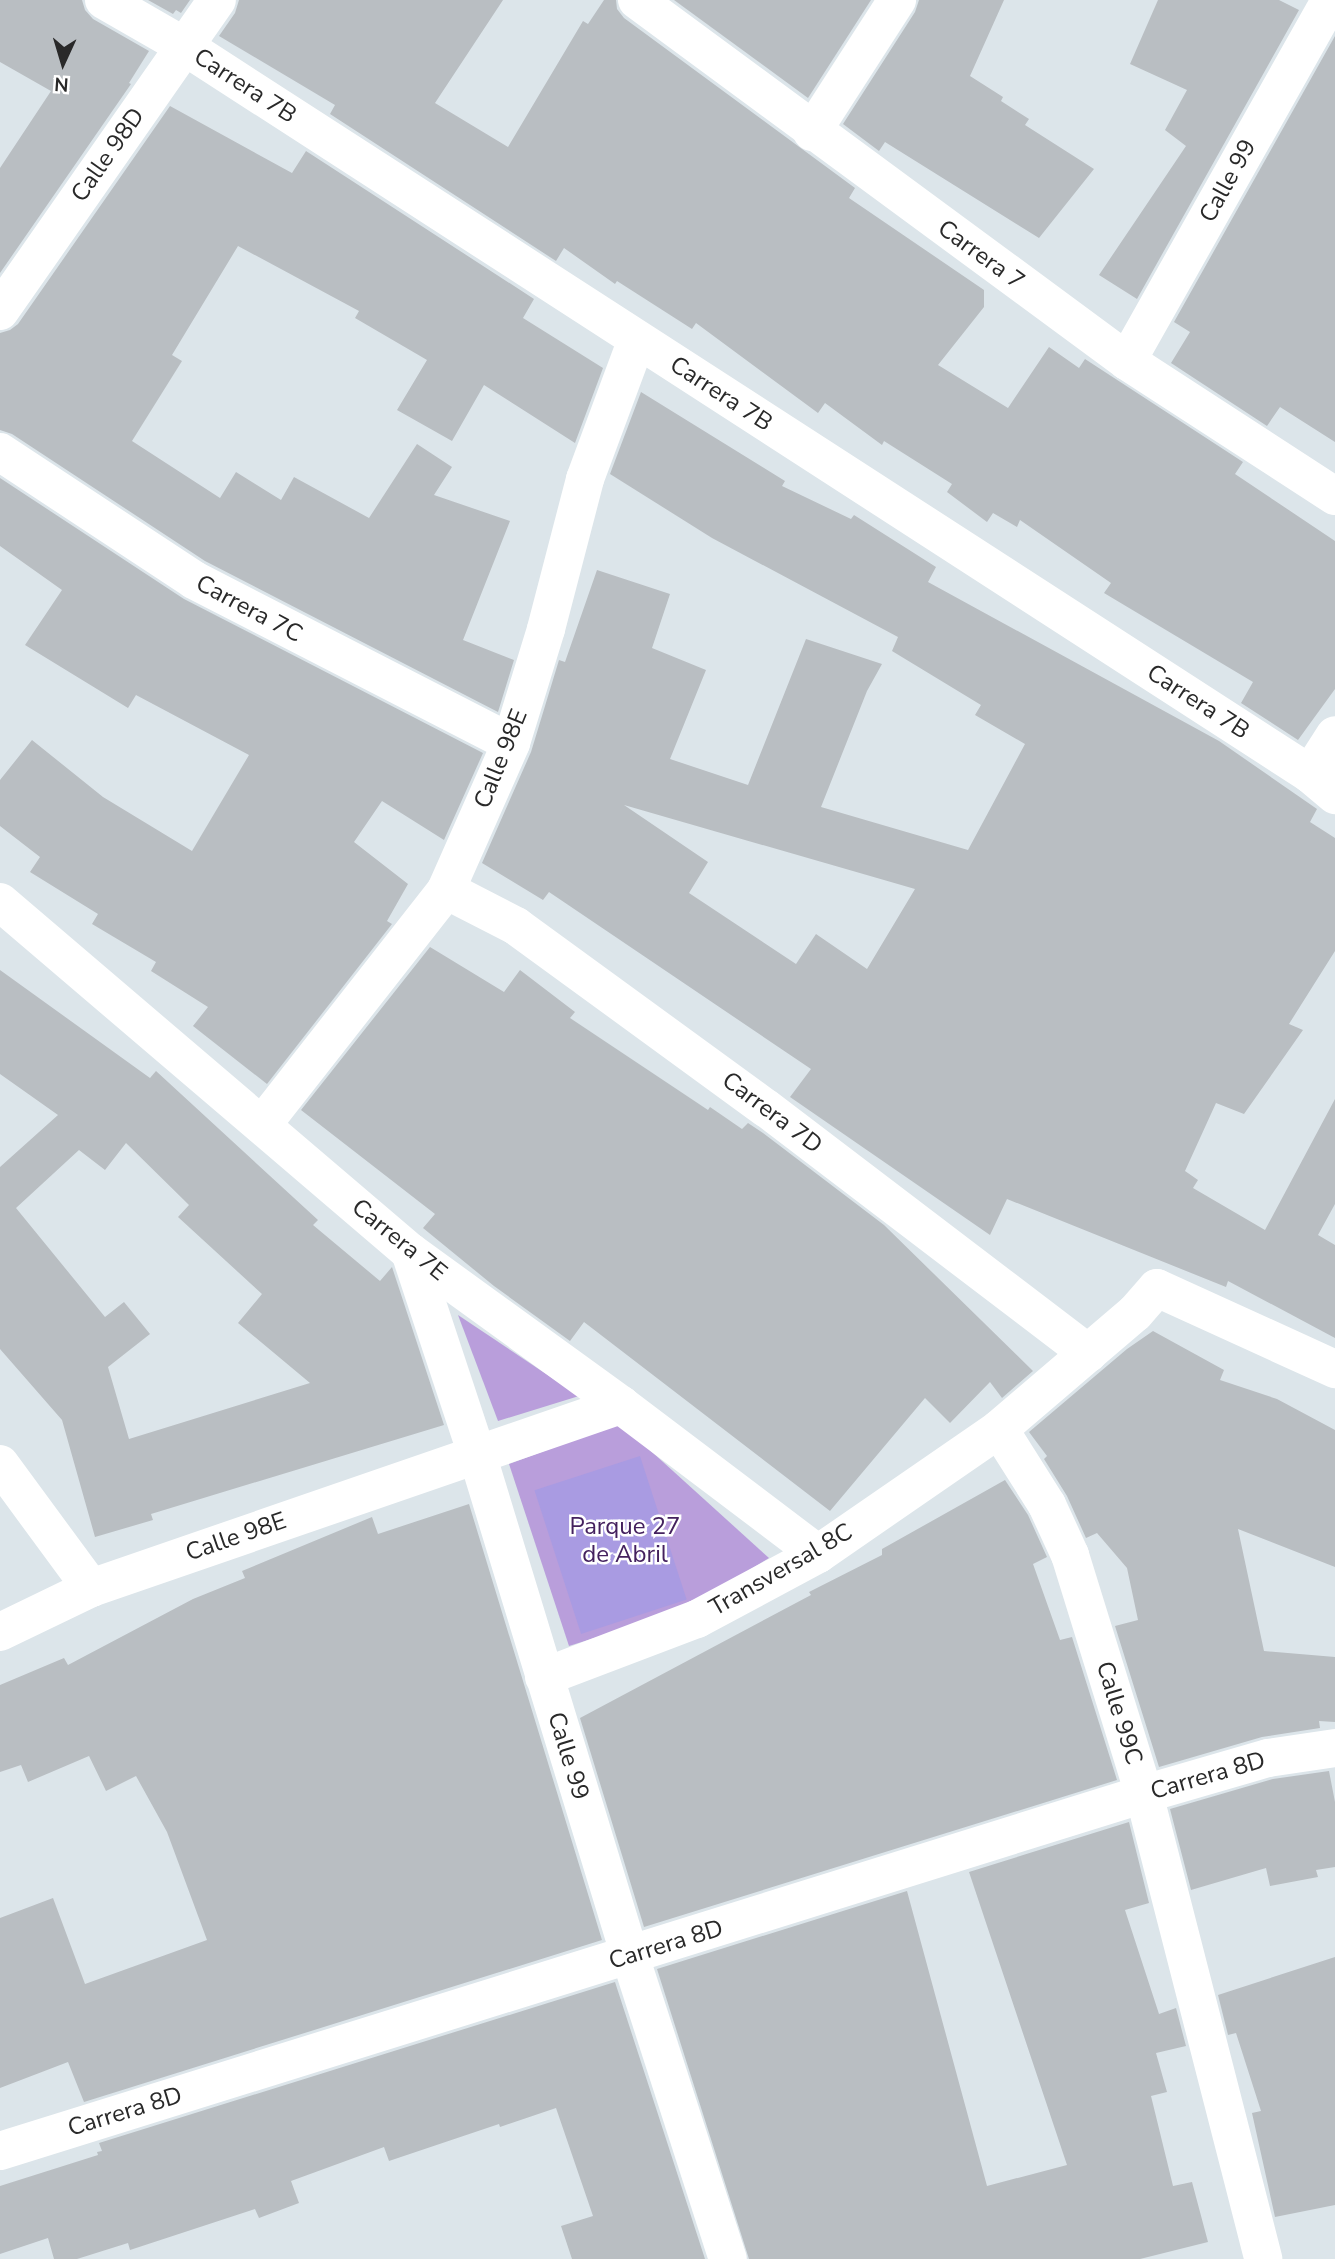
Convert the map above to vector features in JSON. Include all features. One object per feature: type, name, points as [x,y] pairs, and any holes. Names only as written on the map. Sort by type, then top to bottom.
[{"type":"street","name":"Carrera 7B","points":[[104,0],[184,46],[1323,784]]},
{"type":"street","name":"Calle 98D","points":[[0,311],[217,0]]},
{"type":"street","name":"Carrera 7","points":[[637,0],[812,132],[1127,361],[1335,496]]},
{"type":"street","points":[[812,132],[897,0]]},
{"type":"street","name":"Calle 99","points":[[1127,361],[1330,0]]},
{"type":"street","name":"Calle 98E","points":[[262,1125],[446,890],[511,743],[546,629],[585,478],[637,339]]},
{"type":"street","name":"Carrera 7C","points":[[0,452],[194,580],[511,743]]},
{"type":"street","points":[[1323,784],[1335,735]]},
{"type":"street","name":"Carrera 7D","points":[[446,890],[516,926],[766,1108],[1088,1353]]},
{"type":"street","name":"Carrera 7E","points":[[0,902],[410,1252],[621,1405],[818,1553]]},
{"type":"street","name":"Calle 99","points":[[410,1252],[477,1454],[544,1677],[728,2259]]},
{"type":"street","points":[[999,1429],[1088,1353],[1157,1288],[1335,1369]]},
{"type":"street","name":"Calle 98E","points":[[0,1632],[91,1588],[621,1405]]},
{"type":"street","name":"Transversal 8C","points":[[544,1677],[697,1619],[818,1553],[999,1429]]},
{"type":"street","name":"Calle 99C","points":[[999,1429],[1047,1506],[1070,1555],[1144,1794],[1263,2259]]},
{"type":"street","points":[[0,1464],[91,1588]]},
{"type":"street","name":"Carrera 8D","points":[[0,2151],[1144,1794],[1268,1758],[1335,1748]]},
{"type":"green space","points":[[458,1315],[579,1396],[498,1421]]},
{"type":"green space","name":"Parque 27 de Abril","points":[[620,1423],[769,1558],[686,1609],[569,1646],[509,1464]]},
{"type":"green space","points":[[640,1456],[687,1600],[581,1634],[534,1490]]},
{"type":"building","points":[[0,0],[82,0],[85,10],[93,19],[149,51],[129,83],[131,84],[0,273],[0,168],[51,91],[0,62]]},
{"type":"building","points":[[148,0],[190,0],[181,13],[176,10],[173,14]]},
{"type":"building","points":[[239,0],[503,0],[435,103],[508,147],[583,21],[588,24],[604,0],[616,0],[617,9],[624,18],[855,188],[849,198],[984,290],[984,307],[938,365],[1008,408],[1049,347],[1079,368],[1085,359],[1243,462],[1235,474],[1335,541],[1335,689],[1298,740],[1241,703],[1253,682],[1104,593],[1111,583],[1020,520],[1017,527],[993,513],[987,522],[947,492],[952,484],[884,441],[882,445],[825,403],[818,413],[696,323],[692,329],[617,281],[615,284],[564,248],[556,261],[330,114],[335,105],[219,36],[235,13]]},
{"type":"building","points":[[674,0],[871,0],[808,98]]},
{"type":"building","points":[[919,0],[1004,0],[970,76],[1003,97],[1001,101],[1029,119],[1025,125],[1094,169],[1039,238],[885,142],[879,151],[843,124],[915,12]]},
{"type":"building","points":[[1158,0],[1279,0],[1299,10],[1137,299],[1099,275],[1186,146],[1165,130],[1187,90],[1130,64]]},
{"type":"building","points":[[1335,36],[1335,442],[1280,407],[1267,426],[1171,363],[1190,332],[1174,322]]},
{"type":"building","points":[[170,106],[292,173],[306,151],[534,299],[523,318],[603,368],[575,443],[484,385],[452,441],[397,410],[427,360],[355,318],[359,311],[238,246],[172,355],[182,361],[132,441],[220,498],[236,472],[281,500],[294,477],[369,518],[417,444],[452,467],[434,495],[510,521],[463,640],[514,660],[498,712],[205,561],[12,434],[0,430],[0,333],[18,324]]},
{"type":"building","points":[[641,392],[785,481],[782,486],[851,519],[854,515],[936,567],[928,582],[1219,741],[1317,809],[1310,822],[1335,838],[1335,951],[1289,1024],[1303,1030],[1244,1114],[1216,1103],[1185,1171],[1198,1180],[1193,1188],[1265,1230],[1335,1099],[1335,1204],[1318,1235],[1335,1245],[1335,1338],[1228,1281],[1226,1287],[1007,1199],[990,1235],[790,1097],[811,1069],[549,892],[543,900],[482,863],[531,752],[559,660],[565,662],[597,570],[670,594],[652,648],[706,670],[670,759],[748,785],[806,639],[882,664],[867,691],[821,807],[968,850],[1025,744],[975,715],[981,705],[892,651],[898,637],[712,538],[610,474]],"holes":[[[624,805],[915,889],[867,969],[816,934],[796,964],[689,893],[708,862]]]},
{"type":"building","points":[[0,478],[184,599],[483,753],[444,840],[382,801],[354,842],[408,884],[387,921],[392,924],[267,1084],[193,1026],[208,1007],[151,971],[156,962],[92,924],[98,914],[30,872],[40,857],[0,826],[0,780],[32,740],[103,797],[192,851],[249,755],[136,695],[128,708],[25,645],[62,590],[0,546]]},
{"type":"building","points":[[430,947],[504,992],[520,970],[575,1012],[570,1018],[708,1110],[710,1107],[742,1129],[748,1123],[763,1133],[884,1225],[1033,1371],[1002,1398],[990,1382],[950,1423],[925,1398],[830,1511],[584,1322],[570,1341],[494,1286],[423,1228],[435,1214],[301,1110]]},
{"type":"building","points":[[0,970],[150,1078],[156,1071],[318,1220],[313,1225],[380,1281],[392,1267],[444,1425],[151,1514],[153,1520],[95,1537],[62,1420],[0,1349],[0,1167],[58,1115],[0,1074]],"holes":[[[126,1143],[189,1205],[178,1217],[262,1294],[238,1323],[310,1383],[129,1439],[108,1367],[150,1334],[124,1302],[105,1317],[16,1208],[79,1150],[105,1170]]]},
{"type":"building","points":[[1153,1331],[1224,1370],[1220,1380],[1277,1399],[1335,1430],[1335,1567],[1238,1529],[1264,1651],[1335,1657],[1335,1722],[1319,1721],[1320,1728],[1262,1737],[1159,1767],[1115,1626],[1138,1620],[1127,1568],[1097,1533],[1086,1538],[1067,1496],[1044,1459],[1047,1456],[1029,1432],[1127,1349]]},
{"type":"building","points":[[1005,1480],[1028,1515],[1047,1557],[1033,1564],[1060,1640],[1072,1637],[1117,1780],[644,1927],[580,1718],[811,1595],[809,1592],[882,1555],[882,1549]]},
{"type":"building","points":[[469,1504],[602,1940],[84,2102],[68,2062],[0,2088],[0,1918],[53,1898],[85,1984],[207,1940],[167,1832],[136,1776],[106,1791],[89,1756],[28,1782],[21,1765],[0,1772],[0,1685],[64,1658],[68,1665],[193,1599],[245,1578],[242,1571],[372,1517],[378,1534]]},
{"type":"building","points":[[1329,1771],[1335,1802],[1335,1867],[1316,1870],[1318,1877],[1270,1886],[1266,1868],[1191,1890],[1170,1809],[1273,1779]]},
{"type":"building","points":[[1129,1822],[1149,1903],[1125,1910],[1159,2014],[1176,2008],[1186,2046],[1156,2053],[1167,2092],[1151,2096],[1173,2186],[1192,2182],[1208,2242],[1140,2259],[749,2259],[657,1969],[907,1891],[987,2186],[1067,2165],[969,1872]]},
{"type":"building","points":[[1335,1957],[1335,2205],[1275,2217],[1252,2113],[1261,2111],[1236,2033],[1228,2035],[1218,1995]]},
{"type":"building","points":[[615,1982],[705,2259],[572,2259],[561,2226],[593,2216],[556,2108],[389,2161],[384,2147],[291,2181],[299,2203],[259,2218],[255,2209],[130,2250],[128,2243],[77,2259],[54,2259],[48,2238],[0,2254],[0,2186],[98,2155],[97,2152],[102,2151],[99,2143]]}]
